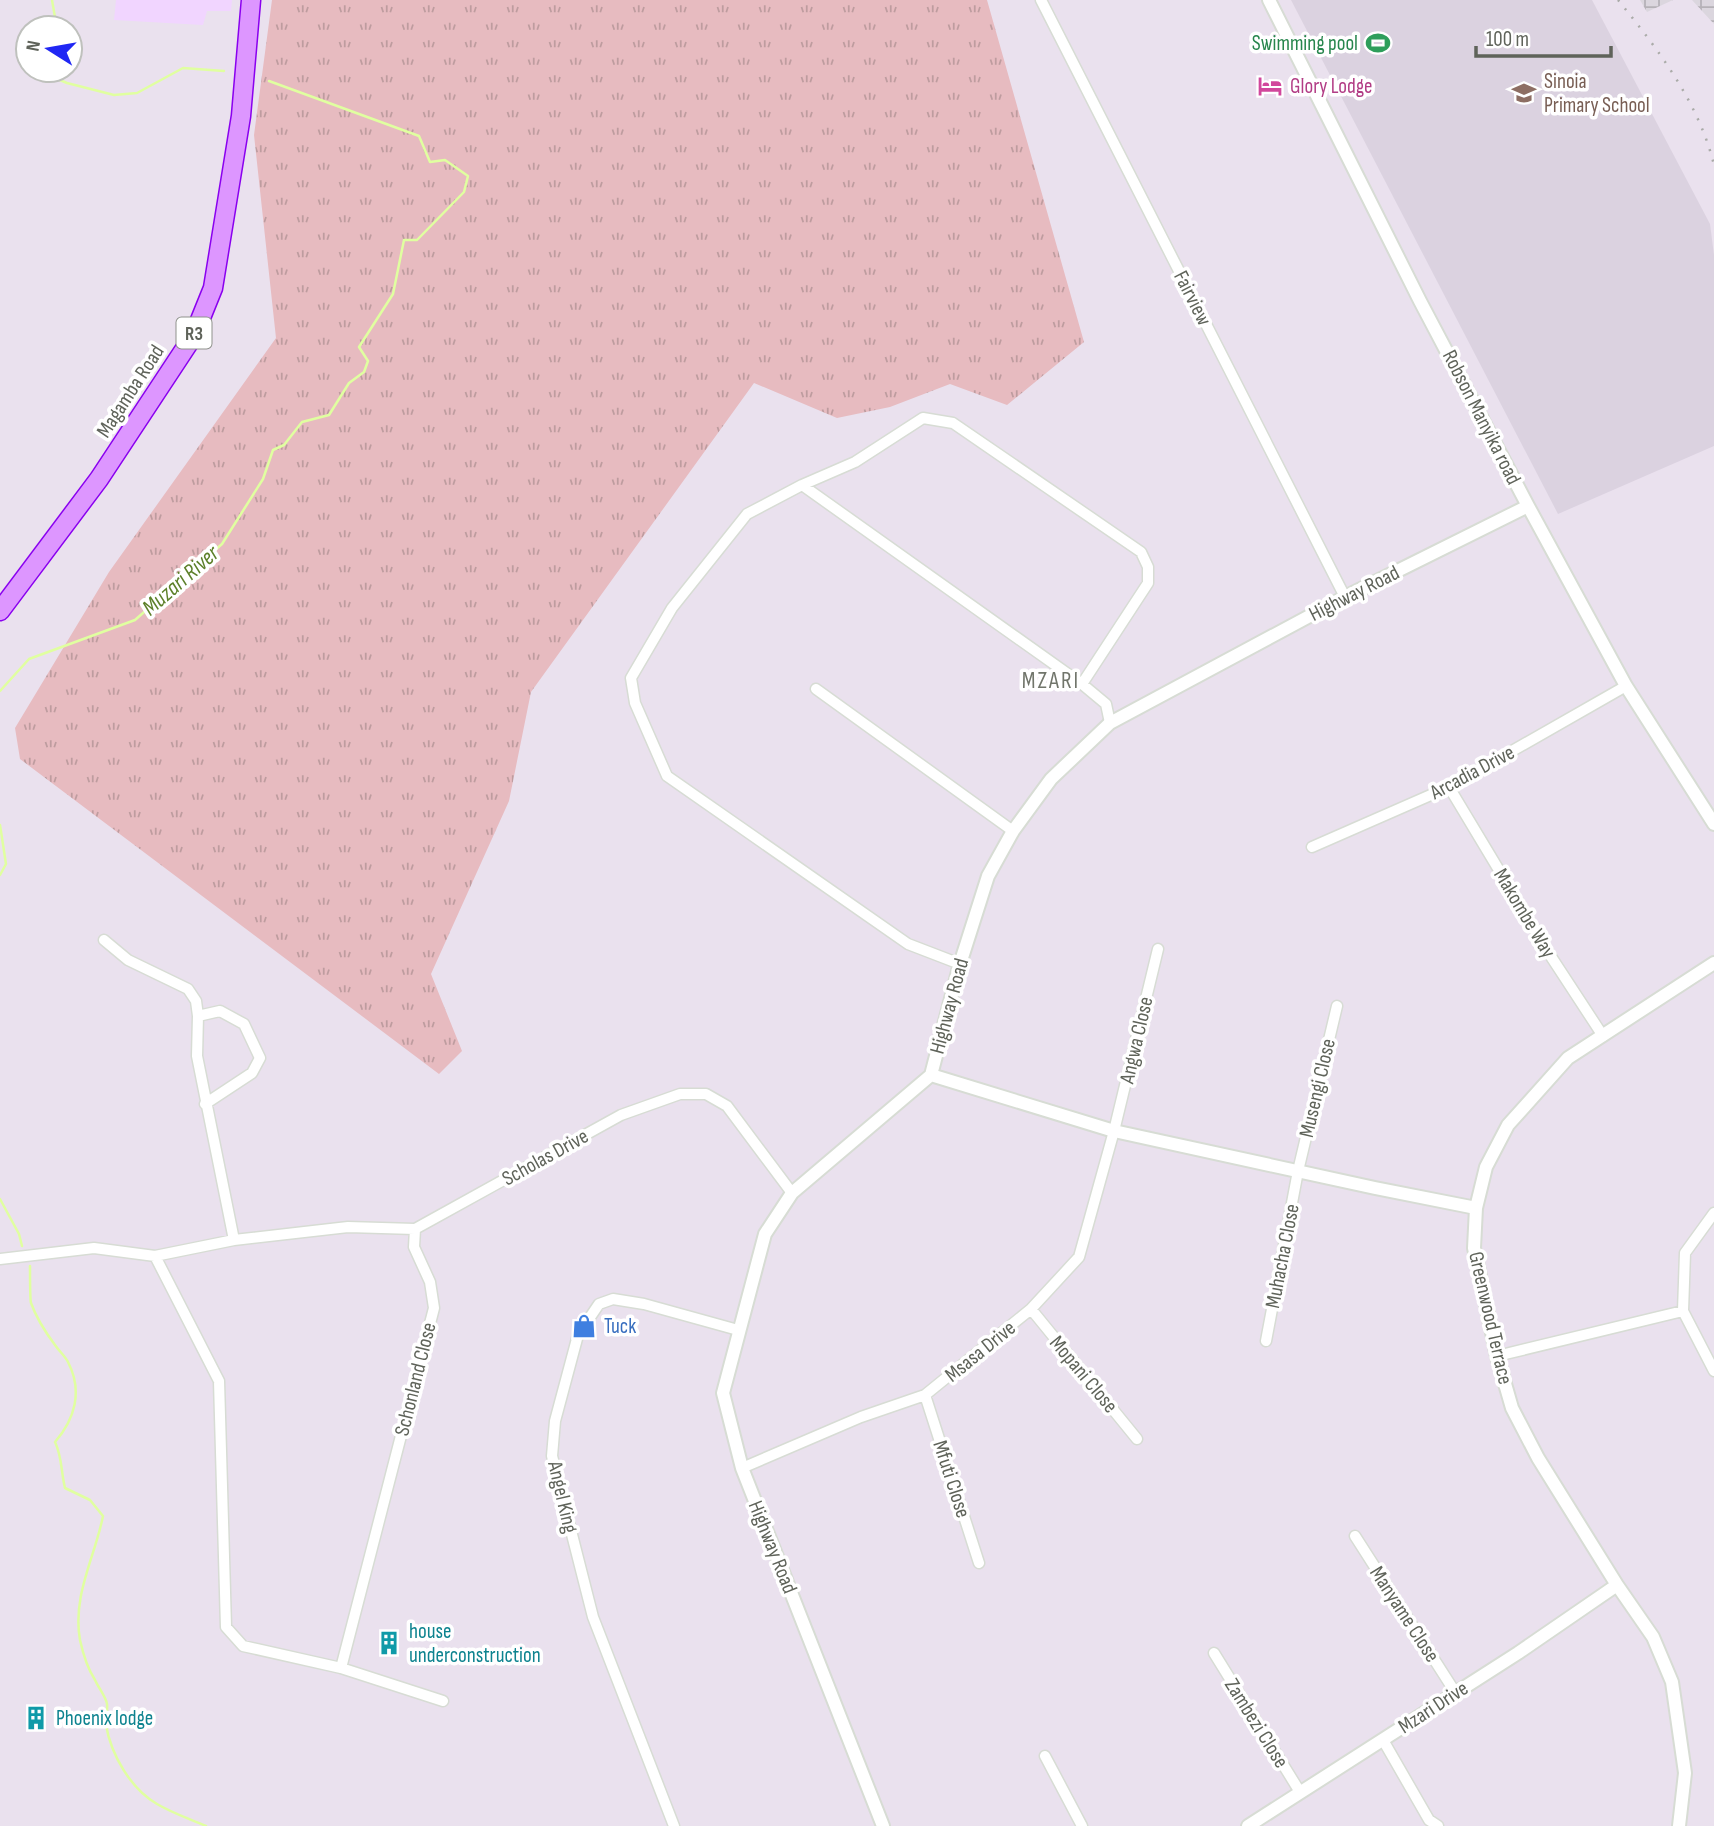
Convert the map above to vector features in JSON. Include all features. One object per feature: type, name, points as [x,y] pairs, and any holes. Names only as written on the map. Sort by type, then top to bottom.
[{"type":"highway","name":"Magamba Road","points":[[0,611],[99,479],[194,335],[213,288],[241,116],[251,0]]},
{"type":"street","name":"Fairview","points":[[1041,0],[1345,597]]},
{"type":"street","name":"Robson Manyika road","points":[[1269,0],[1414,289],[1528,506],[1626,686],[1714,824]]},
{"type":"street","points":[[960,964],[908,944],[667,776],[635,703],[631,678],[672,608],[747,514],[802,485],[855,462],[923,418],[953,424],[1141,552],[1148,567],[1148,583],[1082,684]]},
{"type":"street","points":[[802,485],[1082,684],[1105,704],[1110,723]]},
{"type":"street","name":"Highway Road","points":[[883,1826],[742,1468],[723,1394],[737,1330],[765,1234],[792,1193],[931,1075],[960,964],[988,876],[1013,831],[1051,779],[1110,723],[1345,597],[1528,506]]},
{"type":"street","name":"Arcadia Drive","points":[[1312,847],[1449,787],[1626,686]]},
{"type":"street","points":[[816,689],[1013,831]]},
{"type":"street","name":"Makombe Way","points":[[1449,787],[1550,955],[1603,1036]]},
{"type":"street","points":[[104,940],[128,960],[188,989],[196,1001],[197,1056],[234,1240]]},
{"type":"street","name":"Angwa Close","points":[[1114,1131],[1158,949]]},
{"type":"street","name":"Greenwood Terrace","points":[[1679,1826],[1685,1773],[1672,1682],[1653,1637],[1538,1458],[1512,1408],[1497,1356],[1474,1248],[1476,1208],[1486,1167],[1508,1125],[1568,1058],[1714,963]]},
{"type":"street","name":"Musengi Close","points":[[1298,1171],[1337,1006]]},
{"type":"street","points":[[198,1016],[220,1011],[244,1024],[260,1058],[252,1073],[205,1104]]},
{"type":"street","points":[[931,1075],[1114,1131],[1476,1208]]},
{"type":"street","name":"Scholas Drive","points":[[415,1229],[621,1115],[680,1094],[706,1094],[727,1106],[792,1193]]},
{"type":"street","name":"Msasa Drive","points":[[742,1468],[861,1417],[925,1395],[1031,1309],[1079,1258],[1114,1131]]},
{"type":"street","name":"Muhacha Close","points":[[1266,1341],[1298,1171]]},
{"type":"street","points":[[1714,1213],[1685,1253],[1683,1311],[1714,1371]]},
{"type":"street","points":[[0,1259],[94,1248],[155,1256],[234,1240],[348,1227],[415,1229]]},
{"type":"street","name":"Schonland Close","points":[[341,1668],[434,1308],[430,1282],[414,1247],[415,1229]]},
{"type":"street","points":[[155,1256],[219,1381],[226,1627],[243,1646],[341,1668],[443,1701]]},
{"type":"street","name":"Angel King","points":[[674,1826],[593,1617],[552,1456],[555,1422],[578,1335],[599,1304],[612,1299],[644,1304],[737,1330]]},
{"type":"street","name":"Mopani Close","points":[[1031,1309],[1138,1438]]},
{"type":"street","points":[[1497,1356],[1683,1311]]},
{"type":"street","name":"Mfuti Close","points":[[925,1395],[979,1563]]},
{"type":"street","name":"Manyame Close","points":[[1355,1536],[1455,1692]]},
{"type":"street","name":"Mzari Drive","points":[[1248,1826],[1518,1653],[1618,1585]]},
{"type":"street","name":"Zambezi Close","points":[[1214,1653],[1300,1792]]},
{"type":"street","points":[[1383,1740],[1429,1820],[1438,1826]]},
{"type":"street","points":[[1045,1756],[1083,1826]]},
{"type":"shaded area","points":[[116,0],[232,0],[231,11],[207,11],[203,25],[114,20]]},
{"type":"shaded area","points":[[1291,0],[1592,0],[1710,224],[1714,255],[1714,446],[1558,514]]},
{"type":"shaded area","points":[[1640,0],[1673,0],[1647,12]]},
{"type":"shaded area","points":[[1692,0],[1714,0],[1714,24]]},
{"type":"green space","points":[[272,0],[987,0],[1084,342],[1007,405],[950,384],[890,407],[837,418],[754,383],[531,692],[509,801],[431,974],[462,1051],[439,1074],[20,759],[15,728],[109,572],[276,338],[254,135]]},
{"type":"waterway","name":"Muzari River","points":[[52,0],[54,14]]},
{"type":"waterway","name":"Muzari River","points":[[71,84],[114,95],[137,93],[183,68],[224,71]]},
{"type":"waterway","name":"Muzari River","points":[[0,691],[29,659],[135,620],[222,544],[263,479],[273,450],[284,445],[302,422],[329,415],[349,383],[364,372],[368,361],[359,347],[393,294],[404,240],[417,240],[464,192],[468,176],[445,160],[430,162],[419,136],[269,81]]},
{"type":"waterway","points":[[0,825],[6,864],[0,875]]},
{"type":"waterway","points":[[0,1199],[19,1234],[22,1246]]},
{"type":"waterway","points":[[30,1266],[31,1303],[45,1330],[68,1362],[75,1384],[72,1414],[55,1442],[65,1488],[90,1500],[103,1516],[82,1592],[78,1624],[86,1661],[106,1701],[106,1723],[112,1748],[131,1780],[148,1798],[206,1826]]},
{"type":"railway","points":[[1618,0],[1662,57],[1688,98],[1714,165]]},
{"type":"place","name":"Swimming pool","points":[[1378,43]]},
{"type":"place","name":"Glory Lodge","points":[[1270,86]]},
{"type":"place","name":"Sinoia Primary School","points":[[1524,93]]},
{"type":"place","name":"Tuck","points":[[584,1326]]},
{"type":"place","name":"house underconstruction","points":[[389,1643]]},
{"type":"place","name":"Phoenix lodge","points":[[36,1718]]},
{"type":"district","name":"MZARI","points":[[1051,680]]}]
